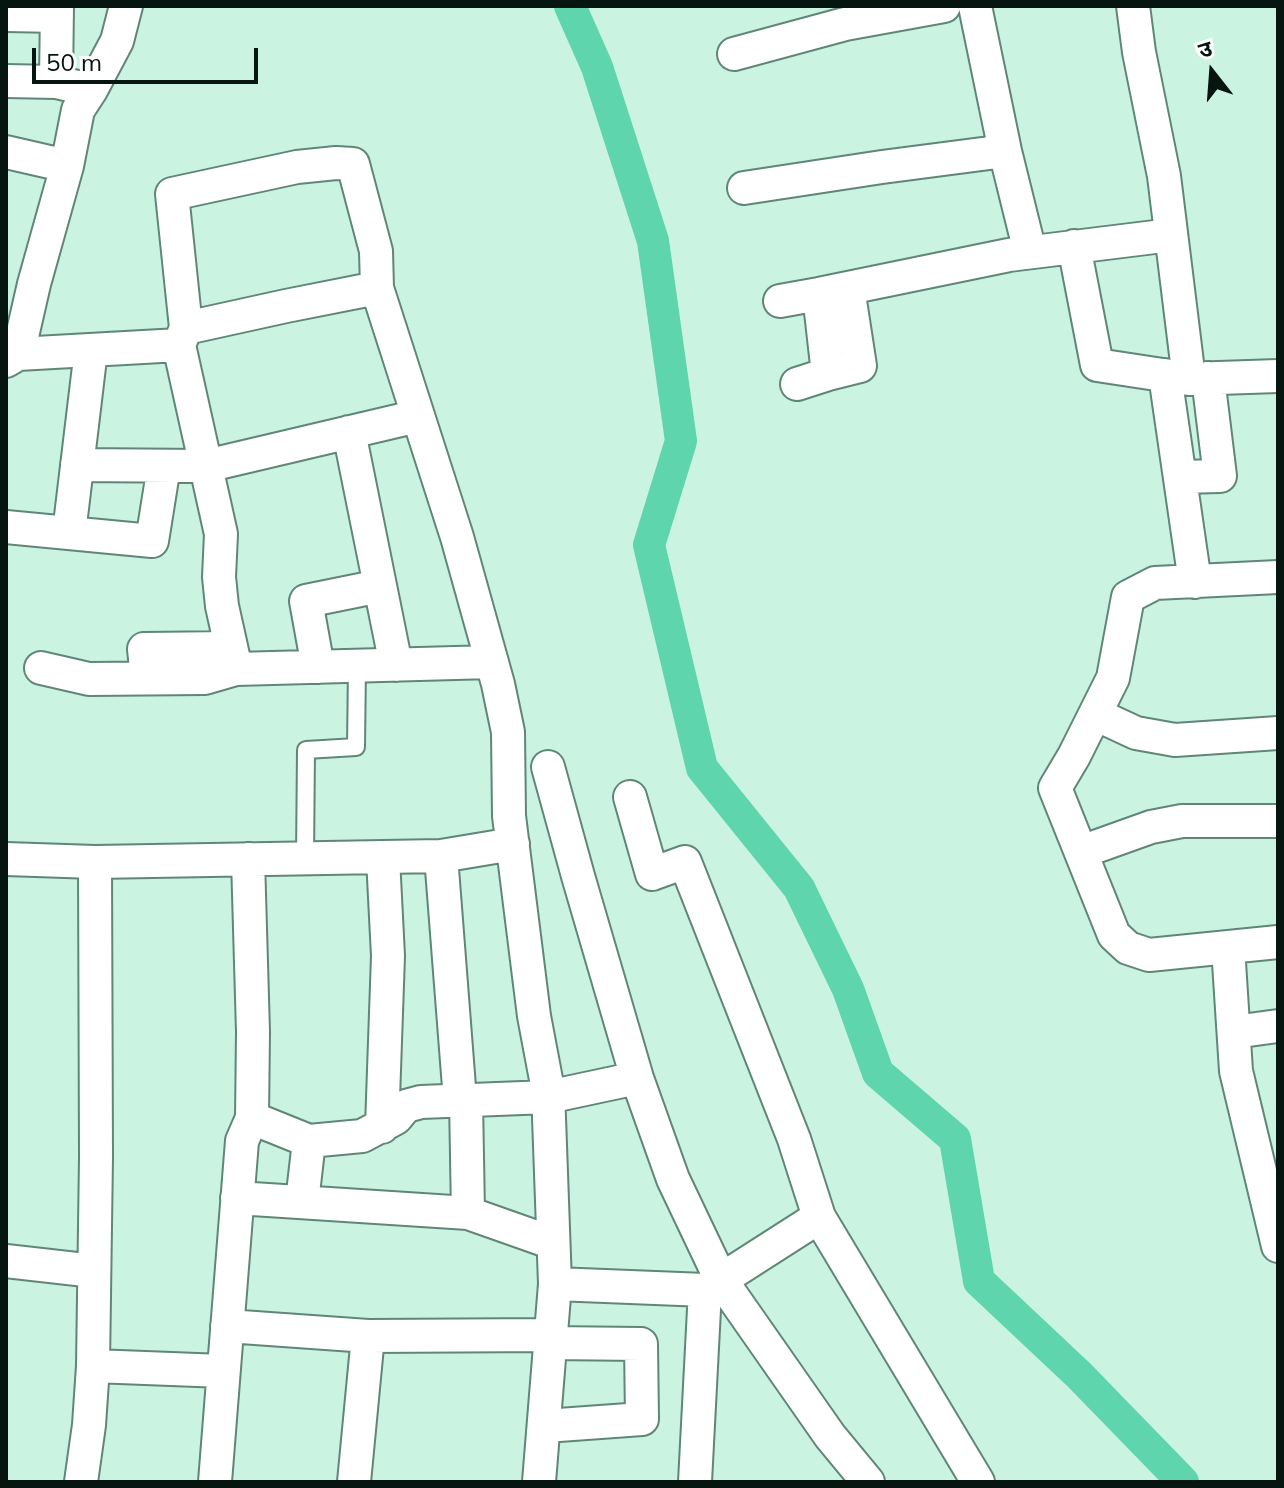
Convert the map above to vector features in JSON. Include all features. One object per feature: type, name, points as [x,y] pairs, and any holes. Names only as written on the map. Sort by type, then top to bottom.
[{"type":"street","points":[[126,6],[117,41],[78,110],[67,166],[12,357],[91,350],[183,336],[286,306],[377,288]]},
{"type":"street","points":[[734,54],[880,12],[944,6]]},
{"type":"street","points":[[975,6],[1030,252]]},
{"type":"street","points":[[1133,6],[1164,176],[1187,377],[1180,477],[1195,582]]},
{"type":"street","points":[[6,15],[57,11],[56,82]]},
{"type":"street","points":[[6,81],[56,82],[91,90]]},
{"type":"street","points":[[744,188],[1005,151]]},
{"type":"street","points":[[6,152],[67,166]]},
{"type":"street","points":[[233,659],[219,577],[221,534],[183,336],[172,194],[297,167],[353,164],[376,251],[377,288],[457,537],[508,732],[509,816],[534,1016],[548,1097],[555,1284],[539,1482]]},
{"type":"street","points":[[780,301],[1030,252],[1171,235]]},
{"type":"street","points":[[1074,246],[1097,365],[1187,377],[1278,376]]},
{"type":"street","points":[[797,384],[828,374],[833,291]]},
{"type":"street","points":[[69,533],[91,350]]},
{"type":"street","points":[[1180,477],[1220,476],[1187,377]]},
{"type":"street","points":[[77,465],[206,466],[418,416]]},
{"type":"street","points":[[349,432],[396,665]]},
{"type":"street","points":[[6,527],[152,541],[164,466]]},
{"type":"street","points":[[1278,577],[1155,583],[1128,597],[1113,678],[1055,788],[1114,935],[1128,948],[1149,955],[1278,942]]},
{"type":"street","points":[[318,667],[306,601],[380,586]]},
{"type":"street","points":[[41,668],[89,679],[147,678],[144,649],[318,667],[492,662]]},
{"type":"street","points":[[1095,714],[1136,733],[1175,740],[1278,733]]},
{"type":"street","points":[[548,767],[637,1078],[713,1285],[868,1482]]},
{"type":"street","points":[[630,797],[652,874],[685,862],[794,1139],[819,1217],[978,1482]]},
{"type":"street","points":[[1081,852],[1151,827],[1182,821],[1278,821]]},
{"type":"street","points":[[6,859],[95,862],[383,858],[441,856],[513,844]]},
{"type":"street","points":[[441,856],[463,1100],[468,1213]]},
{"type":"street","points":[[382,1127],[388,956],[383,858]]},
{"type":"street","points":[[215,1482],[242,1141],[252,1118],[248,859]]},
{"type":"street","points":[[81,1482],[93,1366],[95,862]]},
{"type":"street","points":[[1228,947],[1236,1071],[1278,1246]]},
{"type":"street","points":[[1234,1032],[1278,1026]]},
{"type":"street","points":[[252,1118],[309,1141],[362,1136],[396,1118],[406,1106],[421,1102],[548,1097],[637,1078]]},
{"type":"street","points":[[302,1202],[309,1141]]},
{"type":"street","points":[[237,1198],[468,1213],[553,1243]]},
{"type":"street","points":[[555,1284],[713,1285],[819,1217]]},
{"type":"street","points":[[6,1261],[94,1271]]},
{"type":"street","points":[[695,1482],[713,1285]]},
{"type":"street","points":[[227,1326],[368,1336],[641,1344],[642,1419],[545,1426]]},
{"type":"street","points":[[354,1482],[368,1336]]},
{"type":"street","points":[[93,1366],[223,1371]]},
{"type":"lane","points":[[305,859],[306,750],[356,747],[357,666]]},
{"type":"waterway","points":[[570,6],[597,67],[653,241],[681,441],[649,545],[702,768],[799,888],[848,989],[878,1073],[955,1139],[979,1281],[1079,1375],[1183,1482]]}]
